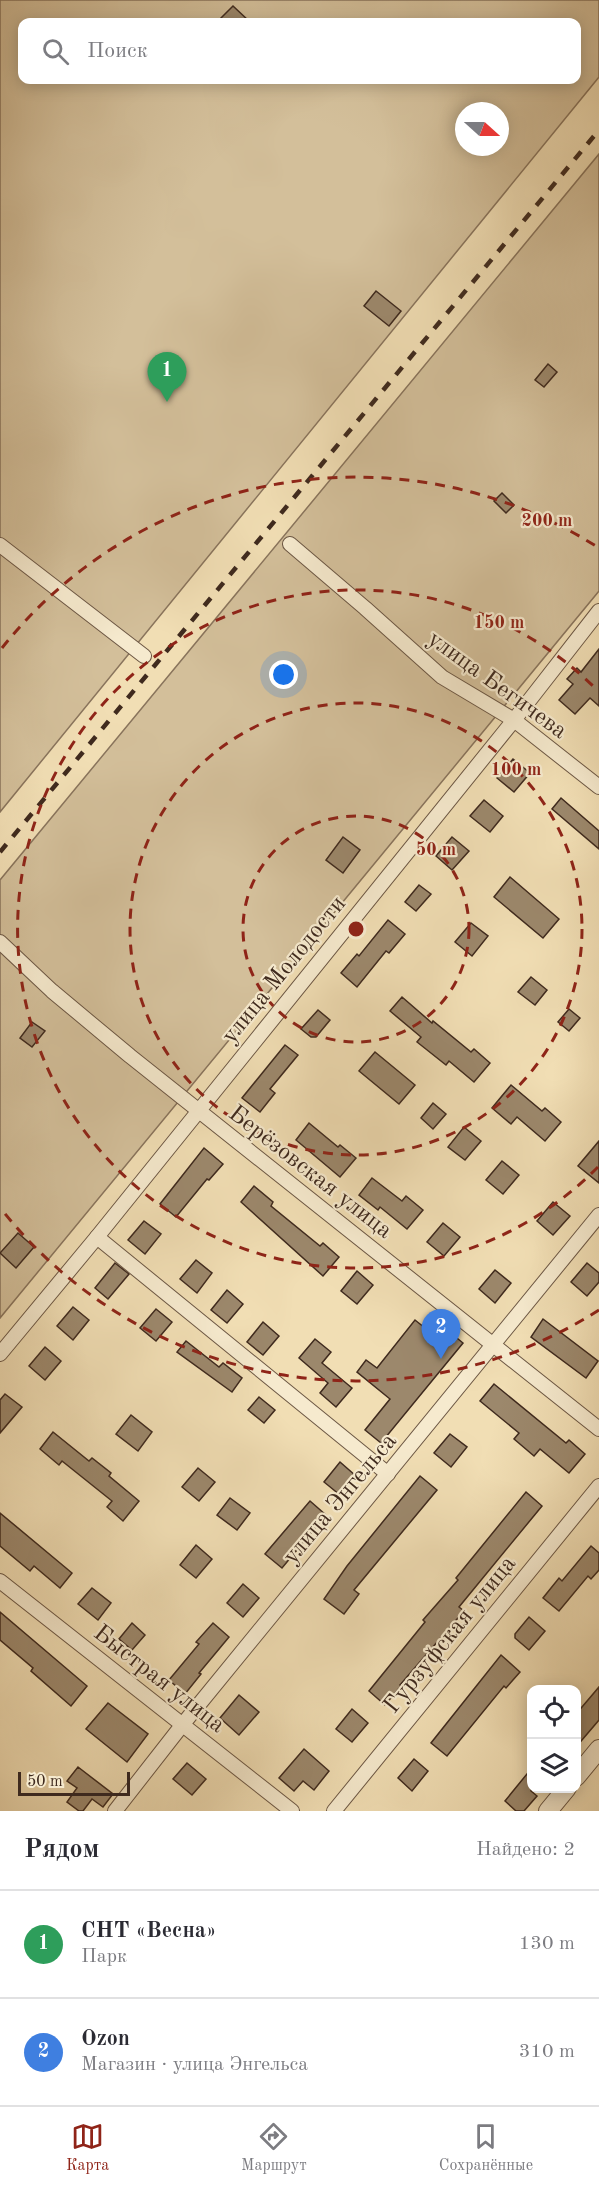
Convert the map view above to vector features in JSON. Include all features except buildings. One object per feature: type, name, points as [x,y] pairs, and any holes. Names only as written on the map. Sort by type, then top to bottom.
[{"type":"street","name":"улица Бегичева","points":[[290,544],[442,677],[514,720],[599,787]]},
{"type":"street","points":[[0,545],[144,656]]},
{"type":"street","name":"улица Молодости","points":[[0,1354],[514,720],[599,611]]},
{"type":"street","name":"Берёзовская улица","points":[[0,942],[52,991],[198,1111],[599,1429]]},
{"type":"street","name":"улица Энгельса","points":[[115,1811],[183,1724],[599,1215]]},
{"type":"street","points":[[97,1237],[388,1474]]},
{"type":"street","name":"Гурзуфская улица","points":[[334,1811],[599,1486]]},
{"type":"street","name":"Быстрая улица","points":[[0,1581],[292,1811]]},
{"type":"street","points":[[581,1771],[599,1749]]},
{"type":"street","points":[[548,1811],[563,1793]]},
{"type":"shaded area","points":[[0,0],[599,0],[599,77],[0,812]]},
{"type":"shaded area","points":[[599,154],[599,591],[0,1318],[0,880]]},
{"type":"railway","points":[[0,852],[599,130]]},
{"type":"place","name":"СНТ «Весна»","points":[[167,402]]},
{"type":"place","name":"Ozon","points":[[441,1359]]}]
